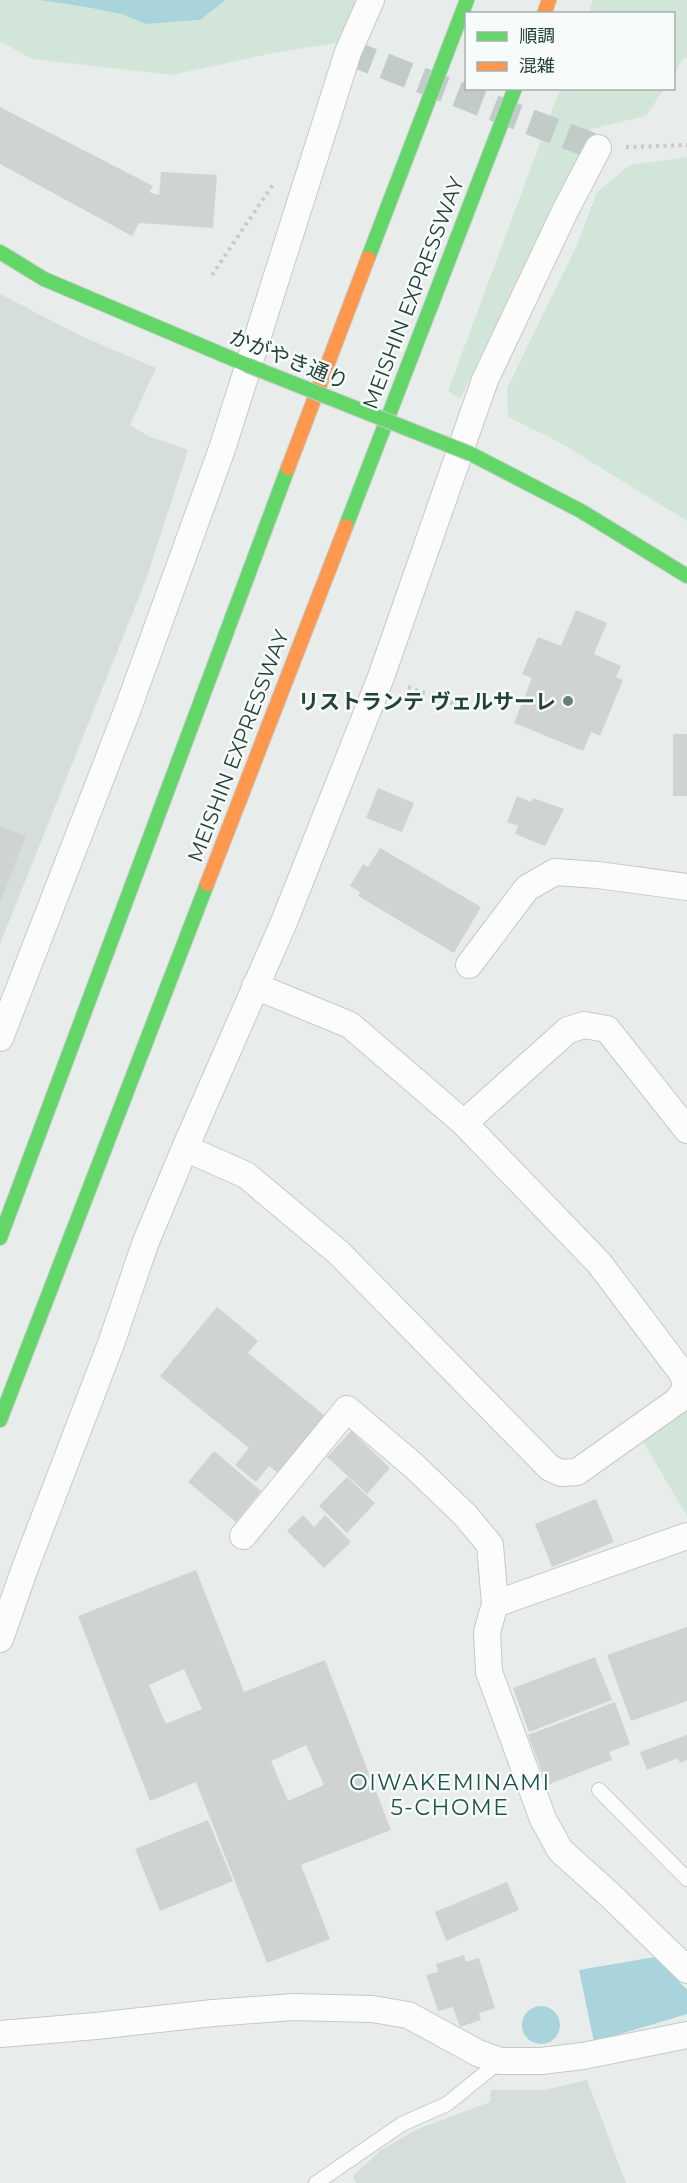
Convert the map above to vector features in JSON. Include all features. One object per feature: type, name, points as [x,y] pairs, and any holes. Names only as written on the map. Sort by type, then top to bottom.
[{"type":"main road","points":[[0,1238],[327,365],[467,0]]},
{"type":"main road","name":"MEISHIN EXPRESSWAY","points":[[0,1419],[514,90]]},
{"type":"main road","name":"かがやき通り","points":[[0,252],[44,279],[247,365],[471,454],[513,474],[624,536],[687,576]]},
{"type":"street","points":[[0,1038],[128,711],[218,460],[348,52],[371,0]]},
{"type":"street","points":[[0,1639],[146,1244],[185,1148],[284,922],[381,676],[485,380],[565,211],[598,148]]},
{"type":"street","points":[[469,965],[527,888],[555,872],[598,874],[687,887]]},
{"type":"street","points":[[185,1148],[246,1175],[339,1253],[550,1468],[561,1473],[577,1472],[677,1401],[687,1387],[682,1373],[599,1263],[464,1123],[350,1025],[255,986]]},
{"type":"street","points":[[464,1123],[568,1030],[584,1025],[607,1029],[687,1130]]},
{"type":"street","points":[[243,1536],[347,1409],[414,1466],[465,1515],[490,1545],[495,1604],[487,1632],[489,1672],[543,1819],[560,1850],[687,1970]]},
{"type":"street","points":[[495,1604],[687,1536]]},
{"type":"street","points":[[0,2034],[292,2007],[372,2009],[408,2015],[478,2053],[500,2061],[541,2061],[583,2056],[687,2035]]},
{"type":"lane","points":[[599,1790],[687,1879]]},
{"type":"lane","points":[[316,2183],[402,2124],[447,2104],[500,2061]]},
{"type":"path","points":[[598,148],[687,145]]},
{"type":"path","points":[[381,676],[466,708]]},
{"type":"shaded area","points":[[0,294],[81,336],[156,368],[130,425],[148,436],[188,450],[147,577],[0,944]]},
{"type":"shaded area","points":[[587,2080],[626,2183],[356,2183],[353,2176],[382,2149],[418,2129],[490,2102],[491,2090],[545,2090]]},
{"type":"green space","points":[[0,0],[39,0],[86,7],[121,14],[146,24],[200,20],[226,0],[362,0],[342,42],[268,54],[172,75],[32,59],[0,41]]},
{"type":"green space","points":[[593,0],[687,0],[687,58],[683,59],[675,71],[675,12],[588,12]]},
{"type":"green space","points":[[560,90],[663,90],[646,116],[591,129],[460,399],[448,391]]},
{"type":"green space","points":[[687,157],[687,521],[559,442],[508,417],[507,388],[577,245],[597,192],[630,165]]},
{"type":"green space","points":[[687,1401],[687,1516],[641,1438]]},
{"type":"water","points":[[39,0],[226,0],[200,20],[146,24],[121,14]]},
{"type":"water","points":[[655,1957],[687,1990],[687,2014],[594,2042],[579,1970]]},
{"type":"water","points":[[541,2006],[555,2011],[560,2025],[555,2039],[541,2044],[527,2039],[522,2025],[527,2011]]},
{"type":"building","points":[[0,107],[153,186],[149,192],[159,195],[161,172],[217,175],[213,228],[139,223],[132,236],[0,164]]},
{"type":"building","name":"リストランテ ヴェルサーレ","points":[[576,610],[607,623],[594,654],[621,666],[616,677],[623,680],[600,736],[591,732],[583,751],[514,723],[532,678],[522,674],[538,637],[561,646]]},
{"type":"building","points":[[673,734],[687,734],[687,796],[673,796]]},
{"type":"building","points":[[378,788],[414,803],[402,832],[366,818]]},
{"type":"building","points":[[517,796],[531,802],[533,798],[564,809],[545,846],[515,834],[518,826],[507,822]]},
{"type":"building","points":[[0,826],[26,836],[0,903]]},
{"type":"building","points":[[380,848],[481,907],[454,953],[358,896],[360,892],[350,886],[363,864],[368,867]]},
{"type":"building","points":[[217,1307],[258,1341],[248,1353],[329,1419],[282,1476],[269,1466],[256,1482],[235,1465],[249,1448],[160,1376]]},
{"type":"building","points":[[351,1431],[390,1468],[367,1494],[327,1457]]},
{"type":"building","points":[[214,1451],[261,1491],[236,1522],[188,1482]]},
{"type":"building","points":[[347,1477],[375,1503],[347,1533],[319,1506]]},
{"type":"building","points":[[596,1499],[614,1542],[552,1567],[535,1524]]},
{"type":"building","points":[[303,1515],[314,1527],[325,1515],[351,1542],[324,1568],[287,1531]]},
{"type":"building","points":[[196,1570],[244,1692],[325,1660],[391,1830],[301,1865],[330,1939],[267,1963],[196,1782],[150,1801],[78,1616]],"holes":[[[184,1669],[202,1709],[166,1724],[149,1685]],[[306,1745],[324,1785],[288,1801],[271,1761]]]},
{"type":"building","points":[[687,1627],[687,1701],[631,1721],[607,1655]]},
{"type":"building","points":[[595,1657],[612,1700],[529,1732],[513,1688]]},
{"type":"building","points":[[615,1702],[630,1744],[609,1752],[612,1760],[547,1785],[528,1735]]},
{"type":"building","points":[[687,1735],[687,1760],[680,1763],[678,1758],[647,1770],[640,1752]]},
{"type":"building","points":[[208,1820],[233,1881],[160,1911],[135,1849]]},
{"type":"building","points":[[507,1882],[519,1910],[446,1941],[435,1912]]},
{"type":"building","points":[[464,1955],[466,1962],[479,1958],[495,2008],[479,2013],[481,2020],[460,2027],[453,2007],[438,2011],[426,1975],[438,1972],[436,1964]]},
{"type":"tunnel","points":[[348,52],[598,148]]},
{"type":"traffic: fast","points":[[368,258],[467,0]]},
{"type":"traffic: fast","points":[[346,526],[514,90]]},
{"type":"traffic: fast","points":[[0,252],[44,279],[247,365]]},
{"type":"traffic: fast","points":[[247,365],[471,454]]},
{"type":"traffic: fast","points":[[471,454],[581,511],[687,576]]},
{"type":"traffic: fast","points":[[0,1238],[288,468]]},
{"type":"traffic: fast","points":[[0,1420],[207,884]]},
{"type":"traffic: slow","points":[[545,12],[549,0]]},
{"type":"traffic: slow","points":[[288,468],[368,258]]},
{"type":"traffic: slow","points":[[207,884],[346,526]]},
{"type":"place","name":"リストランテ ヴェルサーレ","points":[[568,701]]},
{"type":"district","name":"OIWAKEMINAMI 5-CHOME","points":[[450,1794]]}]
